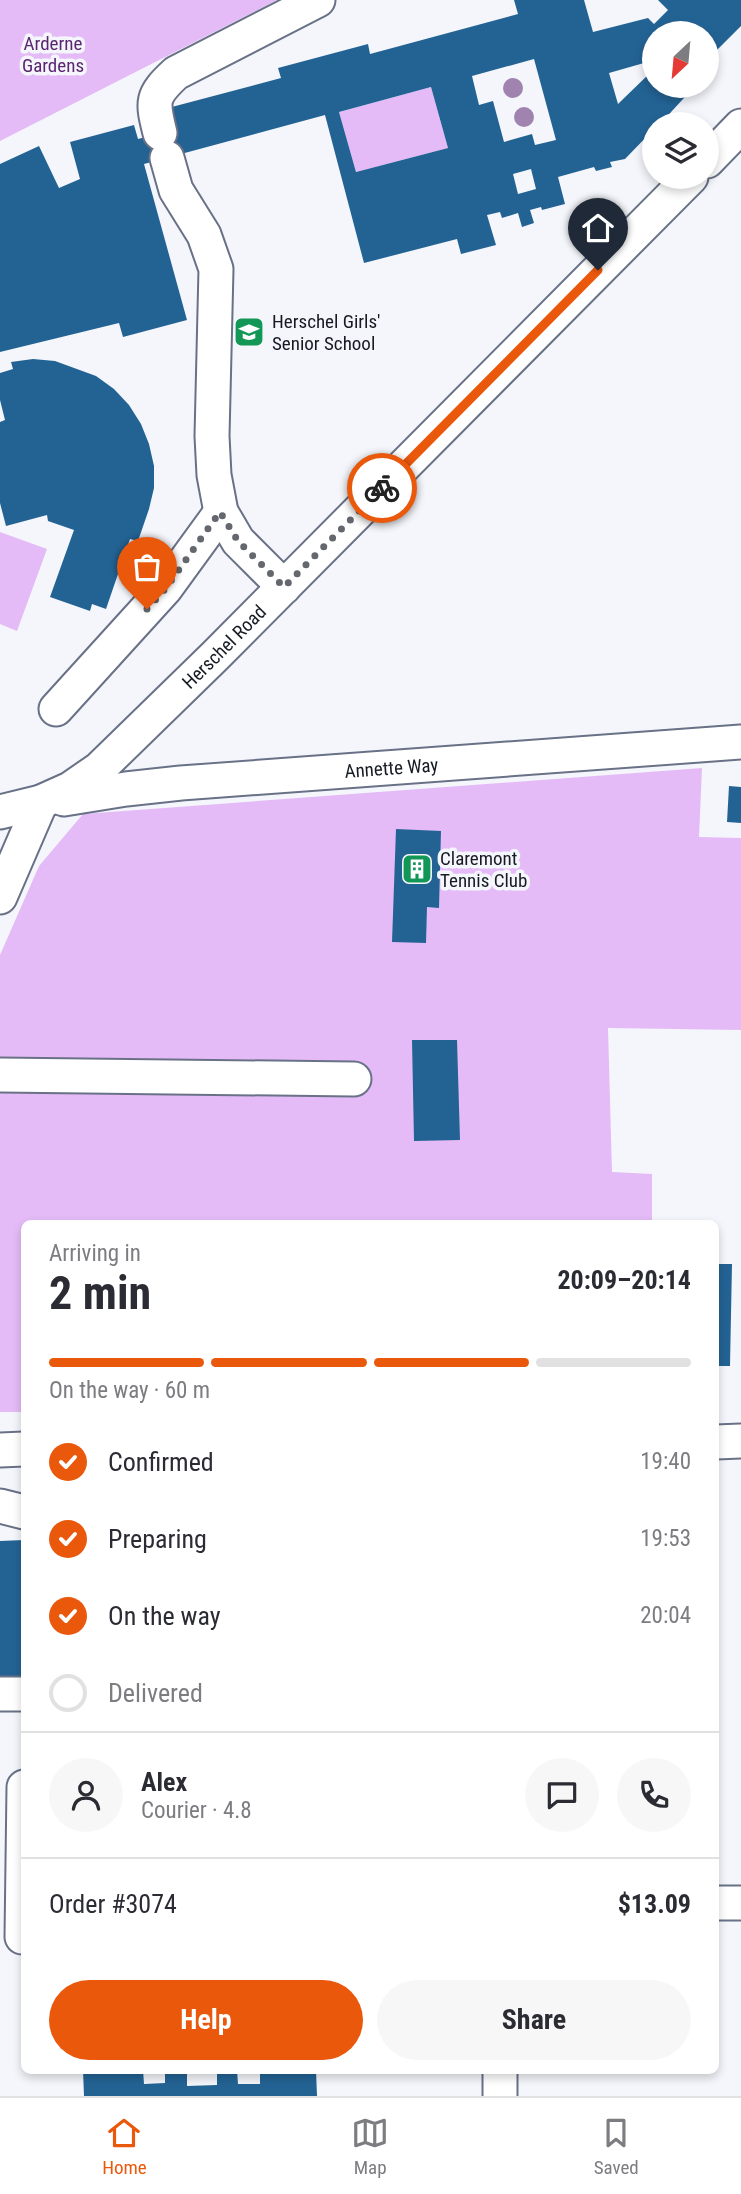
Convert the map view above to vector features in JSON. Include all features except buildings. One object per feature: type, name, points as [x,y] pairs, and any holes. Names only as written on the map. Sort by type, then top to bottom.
[{"type":"street","points":[[284,587],[238,541],[220,512],[212,436],[216,269],[204,234],[176,190],[154,100],[162,86],[176,73],[318,0]]},
{"type":"street","points":[[719,148],[741,126]]},
{"type":"street","name":"Herschel Road","points":[[0,812],[41,802],[70,789],[99,769],[284,587],[679,189]]},
{"type":"street","points":[[56,709],[165,589],[220,512]]},
{"type":"street","name":"Annette Way","points":[[41,802],[181,783],[741,742]]},
{"type":"street","points":[[0,897],[41,802]]},
{"type":"street","points":[[0,1075],[354,1079]]},
{"type":"street","points":[[719,1442],[741,1441]]},
{"type":"street","points":[[0,1450],[21,1449]]},
{"type":"street","points":[[0,1506],[21,1511]]},
{"type":"street","points":[[0,1694],[21,1694]]},
{"type":"street","points":[[16,1939],[21,1844]]},
{"type":"street","points":[[719,1903],[741,1903]]},
{"type":"street","points":[[500,2074],[500,2096]]},
{"type":"green space","name":"Arderne Gardens","points":[[0,0],[277,0],[0,141]]},
{"type":"green space","points":[[431,87],[448,148],[356,172],[339,112]]},
{"type":"green space","points":[[0,532],[47,549],[17,631],[0,624]]},
{"type":"green space","points":[[702,768],[699,837],[741,838],[741,1030],[608,1028],[612,1172],[652,1174],[652,1220],[21,1220],[21,1412],[0,1412],[0,955],[39,866],[83,814]]},
{"type":"way so far","points":[[147,609],[165,589],[220,512],[238,541],[284,587],[382,488]]},
{"type":"place","name":"Herschel Girls' Senior School","points":[[249,332]]},
{"type":"place","name":"Claremont Tennis Club","points":[[417,869]]},
{"type":"route","points":[[382,488],[598,270]]}]
